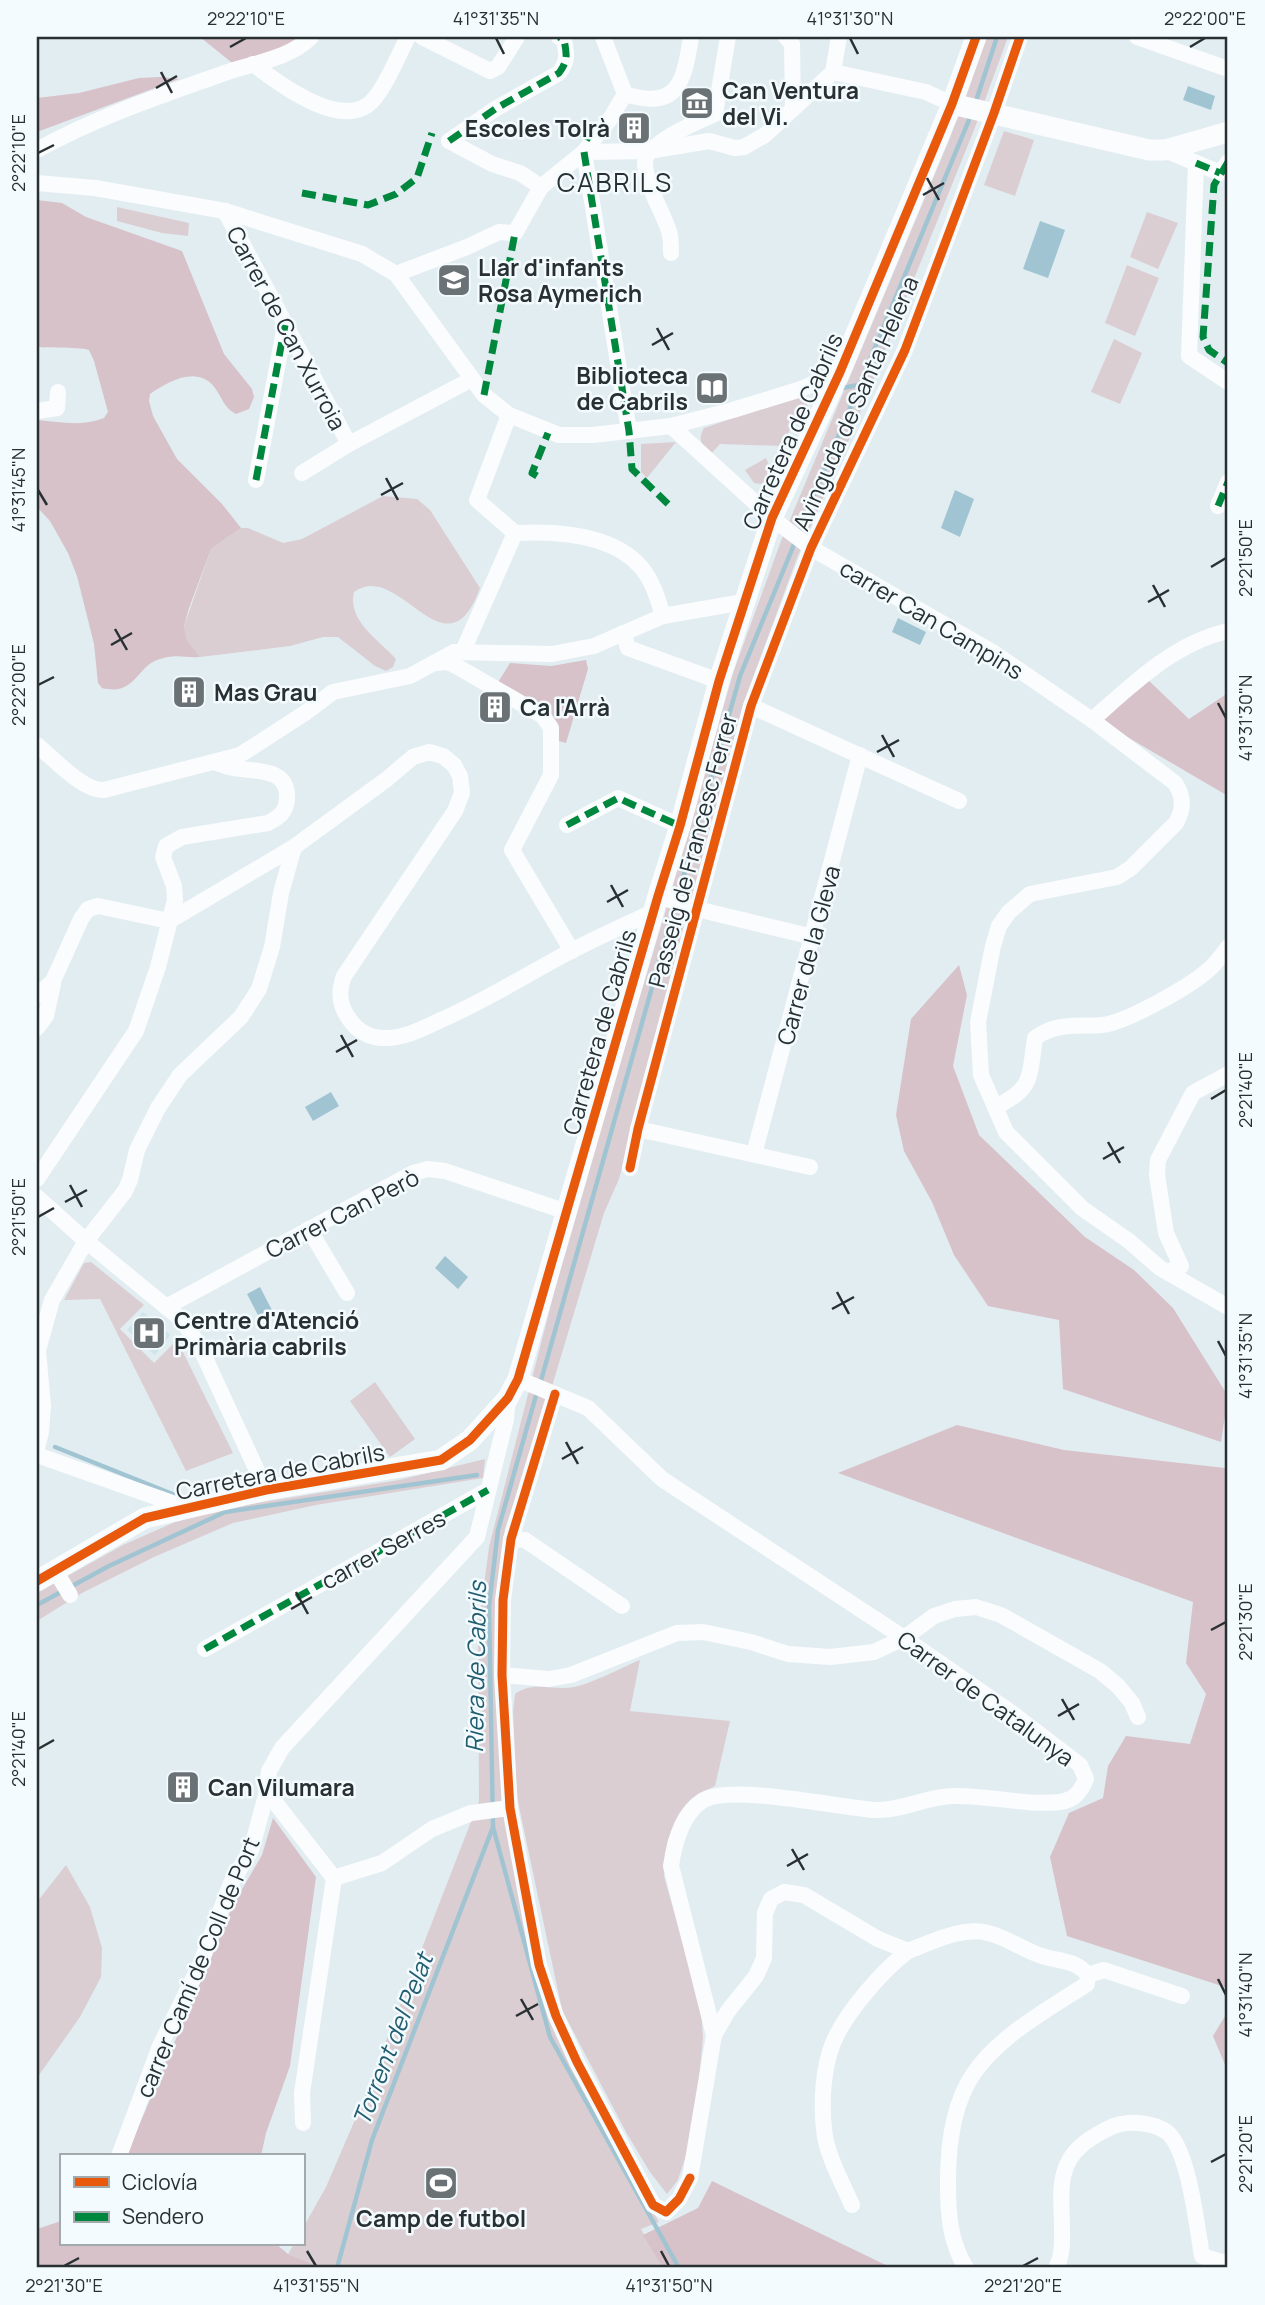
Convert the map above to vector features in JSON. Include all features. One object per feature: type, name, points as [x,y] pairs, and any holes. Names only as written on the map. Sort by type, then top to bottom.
[{"type":"street","points":[[37,150],[76,128],[279,57],[304,44],[311,37]]},
{"type":"street","points":[[253,64],[319,106],[348,113],[360,110],[372,102],[408,37]]},
{"type":"street","points":[[422,37],[482,69],[491,71],[498,67],[517,37]]},
{"type":"street","points":[[541,187],[520,173],[492,164],[449,141],[495,108],[559,72],[566,63],[567,51],[564,40],[559,37]]},
{"type":"street","points":[[603,37],[625,94]]},
{"type":"street","points":[[625,94],[646,101],[667,97],[686,68],[691,37]]},
{"type":"street","points":[[671,253],[670,233],[652,190],[644,162],[649,151],[683,127],[715,114],[728,37]]},
{"type":"street","points":[[786,37],[792,44],[793,108]]},
{"type":"street","points":[[585,141],[649,151],[709,141],[735,148],[744,147],[765,135],[833,72],[839,37]]},
{"type":"street","name":"Carretera de Cabrils","points":[[56,1582],[145,1518],[266,1490],[441,1461],[471,1440],[518,1387],[567,1212],[660,902],[743,602],[956,105],[976,37]]},
{"type":"street","name":"Avinguda de Santa Helena","points":[[807,545],[905,350],[989,112],[1020,37]]},
{"type":"street","points":[[1137,37],[1228,69]]},
{"type":"street","points":[[833,72],[926,92],[956,105],[1149,150],[1165,150],[1228,132]]},
{"type":"street","points":[[396,274],[499,232],[516,233],[541,187],[625,94]]},
{"type":"street","points":[[585,141],[629,431]]},
{"type":"street","points":[[1165,150],[1220,173],[1228,162]]},
{"type":"street","points":[[1196,163],[1189,356],[1228,382]]},
{"type":"street","points":[[37,183],[95,188],[225,211],[362,254],[396,274],[484,395],[509,415],[559,435],[678,428],[801,389],[840,372]]},
{"type":"street","name":"Carrer de Can Xurroia","points":[[225,211],[349,444]]},
{"type":"street","points":[[256,480],[285,325]]},
{"type":"street","points":[[302,472],[472,379]]},
{"type":"street","points":[[37,411],[57,408],[58,392]]},
{"type":"street","points":[[509,415],[477,500],[515,533],[543,532],[593,540],[625,552],[642,568],[657,595],[663,616]]},
{"type":"street","name":"carrer Can Campins","points":[[678,428],[777,522],[807,545],[994,653],[1092,720],[1175,783],[1183,795],[1177,823],[1130,869],[1117,877],[1030,894],[1009,912],[999,926],[993,946],[978,1022],[981,1075],[1003,1126],[1012,1139],[1083,1209],[1168,1272],[1228,1307]]},
{"type":"street","points":[[1218,506],[1228,482]]},
{"type":"street","points":[[463,651],[515,533]]},
{"type":"street","name":"Passeig de Francesc Ferrer","points":[[630,1168],[692,908],[751,706],[807,545]]},
{"type":"street","points":[[37,745],[96,791],[218,763],[240,755],[333,692],[400,680],[454,652],[552,654],[594,646],[663,616],[743,602]]},
{"type":"street","points":[[1092,720],[1157,664],[1210,635],[1228,631]]},
{"type":"street","points":[[623,633],[628,648],[719,681]]},
{"type":"street","points":[[436,663],[448,662],[458,667],[542,716],[551,728],[551,775],[513,850],[572,951]]},
{"type":"street","points":[[751,706],[959,802]]},
{"type":"street","points":[[37,1028],[46,1016],[53,981],[88,909],[98,906],[169,921],[294,847],[413,757],[429,752],[443,756],[454,765],[460,776],[462,793],[455,811],[344,976],[340,987],[340,1002],[345,1014],[354,1026],[371,1037],[388,1039],[415,1032],[480,1003],[660,902],[813,937]]},
{"type":"street","name":"Carrer de la Gleva","points":[[754,1154],[860,755]]},
{"type":"street","points":[[37,1179],[136,1031],[158,967],[175,900],[174,886],[163,857],[166,846],[182,836],[268,823],[280,817],[286,809],[285,784],[276,775],[218,763]]},
{"type":"street","points":[[567,825],[618,798],[680,826]]},
{"type":"street","points":[[37,1448],[43,1406],[38,1350],[52,1300],[86,1241],[125,1191],[137,1150],[158,1108],[180,1075],[240,1017],[259,989],[272,947],[281,893],[294,847]]},
{"type":"street","points":[[995,1107],[1014,1098],[1028,1083],[1035,1038],[1046,1030],[1065,1025],[1104,1025],[1123,1018],[1176,993],[1209,971],[1228,947]]},
{"type":"street","points":[[37,996],[53,981]]},
{"type":"street","points":[[1168,1272],[1181,1266],[1166,1233],[1157,1175],[1158,1160],[1192,1093],[1228,1074]]},
{"type":"street","points":[[638,1129],[810,1167]]},
{"type":"street","name":"Carrer Can Però","points":[[166,1307],[413,1173],[428,1169],[445,1171],[567,1212]]},
{"type":"street","points":[[37,1197],[181,1319],[199,1345],[266,1490]]},
{"type":"street","points":[[309,1229],[347,1293]]},
{"type":"street","name":"Carrer de Catalunya","points":[[518,1387],[551,1393],[588,1408],[662,1479],[904,1638],[1012,1713],[1080,1765],[1086,1779],[1080,1793],[1062,1802],[956,1796],[937,1797],[880,1810],[742,1794],[702,1801],[687,1818],[674,1841],[671,1866],[714,2035]]},
{"type":"street","name":"carrer Camí de Coll de Port","points":[[120,2154],[160,2046],[200,1965],[231,1883],[251,1850],[267,1792],[269,1770],[282,1748],[477,1537],[506,1419],[518,1387]]},
{"type":"street","points":[[551,1393],[511,1539],[503,1601],[498,1810],[539,1965],[556,2016],[577,2063],[653,2205],[666,2211],[678,2199],[690,2178],[714,2035],[728,2011],[757,1976],[764,1958],[765,1913],[771,1899],[784,1892],[804,1895],[878,1939],[908,1951]]},
{"type":"street","points":[[37,1455],[184,1507]]},
{"type":"street","name":"carrer Serres","points":[[205,1649],[488,1490]]},
{"type":"street","points":[[511,1539],[525,1540],[622,1606]]},
{"type":"street","points":[[502,1675],[549,1679],[571,1675],[677,1633],[703,1632],[751,1642],[788,1654],[830,1657],[874,1652],[904,1638],[934,1616],[955,1609],[976,1607],[1001,1615],[1100,1671],[1118,1686],[1132,1703],[1138,1717]]},
{"type":"street","points":[[267,1792],[334,1878],[302,2093],[303,2123]]},
{"type":"street","points":[[334,1878],[382,1863],[432,1829],[471,1814],[498,1810]]},
{"type":"street","points":[[852,2205],[824,2131],[826,2074],[833,2042],[861,1998],[896,1960],[908,1951],[973,1931],[987,1932],[1040,1955],[1081,1965],[1088,1975],[1087,1984],[1032,2020],[999,2046],[973,2073],[960,2103],[952,2130],[948,2162],[948,2221],[957,2254],[966,2268]]},
{"type":"street","points":[[1088,1975],[1104,1970],[1182,1996]]},
{"type":"street","points":[[1056,2268],[1061,2246],[1064,2173],[1071,2157],[1081,2144],[1110,2127],[1128,2122],[1156,2126],[1169,2134],[1186,2172],[1200,2262],[1228,2264]]},
{"type":"shaded area","points":[[200,37],[298,37],[261,61],[231,62]]},
{"type":"shaded area","points":[[985,37],[1008,37],[974,130],[851,435],[797,558],[743,705],[619,1179],[604,1213],[553,1383],[505,1529],[500,1579],[504,1800],[565,2053],[659,2222],[641,2229],[663,2268],[323,2268],[288,2254],[293,2246],[304,2246],[304,2226],[326,2187],[360,2108],[479,1801],[478,1631],[489,1547],[571,1226],[667,906],[733,673],[781,541],[950,138]]},
{"type":"shaded area","points":[[139,78],[179,79],[37,132],[37,98],[79,93]]},
{"type":"shaded area","points":[[1004,131],[1034,140],[1015,196],[984,185]]},
{"type":"shaded area","points":[[37,200],[62,203],[86,217],[182,251],[224,354],[252,389],[254,397],[249,409],[236,414],[226,406],[208,381],[192,376],[174,380],[150,394],[153,416],[177,459],[222,504],[241,528],[211,549],[189,608],[184,626],[187,640],[200,657],[174,656],[157,660],[122,688],[102,688],[98,683],[94,644],[77,576],[50,521],[37,507],[37,420],[87,422],[104,418],[108,412],[89,350],[37,347]]},
{"type":"shaded area","points":[[117,207],[189,223],[188,236],[162,233],[117,221]]},
{"type":"shaded area","points":[[1147,212],[1178,223],[1158,269],[1130,257]]},
{"type":"shaded area","points":[[1127,265],[1159,278],[1135,336],[1105,323]]},
{"type":"shaded area","points":[[1114,339],[1142,353],[1120,404],[1091,392]]},
{"type":"shaded area","points":[[798,396],[807,399],[808,408],[796,415],[783,446],[720,444],[710,455],[703,445],[701,436],[704,428]]},
{"type":"shaded area","points":[[676,442],[647,478],[641,472],[641,444]]},
{"type":"shaded area","points":[[766,458],[771,470],[770,478],[761,484],[754,483],[745,470]]},
{"type":"shaded area","points":[[383,496],[417,499],[430,510],[480,588],[467,613],[452,623],[437,621],[388,590],[371,586],[354,592],[355,612],[360,621],[396,659],[393,667],[386,671],[375,666],[338,637],[323,637],[290,646],[200,657],[187,640],[184,626],[211,549],[241,528],[248,528],[283,543],[302,539]]},
{"type":"shaded area","points":[[586,660],[588,669],[566,743],[555,740],[555,724],[497,684],[510,663],[551,666]]},
{"type":"shaded area","points":[[1147,679],[1189,719],[1228,693],[1228,796],[1100,721]]},
{"type":"shaded area","points":[[959,965],[967,995],[953,1066],[979,1135],[1085,1237],[1134,1270],[1173,1308],[1228,1396],[1221,1442],[1063,1389],[1059,1320],[988,1306],[954,1255],[932,1202],[904,1151],[896,1115],[911,1019]]},
{"type":"shaded area","points":[[91,1262],[144,1305],[120,1329],[154,1363],[177,1340],[233,1453],[186,1471],[100,1299],[64,1300],[84,1263]]},
{"type":"shaded area","name":"Centre d'Atenció Primària cabrils","points":[[143,1312],[170,1335],[155,1355],[127,1330]]},
{"type":"shaded area","points":[[375,1382],[415,1439],[390,1457],[350,1401]]},
{"type":"shaded area","points":[[957,1425],[1064,1450],[1225,1468],[1228,1463],[1228,1988],[1067,1936],[1050,1857],[1069,1813],[1103,1798],[1108,1766],[1126,1736],[1190,1744],[1206,1694],[1186,1663],[1193,1602],[838,1473]]},
{"type":"shaded area","points":[[485,1459],[483,1478],[316,1505],[233,1523],[154,1557],[82,1593],[37,1621],[37,1593],[123,1545],[175,1522],[227,1508],[399,1480]]},
{"type":"shaded area","points":[[640,1660],[630,1711],[730,1721],[715,1786],[698,1794],[683,1810],[668,1840],[664,1876],[701,2009],[703,2038],[694,2131],[678,2180],[667,2194],[627,2134],[562,2010],[517,1797],[513,1712],[515,1694],[536,1687],[566,1688],[582,1685]]},
{"type":"shaded area","points":[[273,1818],[316,1877],[290,2066],[266,2133],[261,2154],[127,2154],[234,1903],[262,1855]]},
{"type":"shaded area","points":[[66,1865],[90,1907],[102,1948],[101,1977],[80,2017],[37,2078],[37,1902]]},
{"type":"shaded area","points":[[1228,2011],[1228,2072],[1213,2036]]},
{"type":"shaded area","points":[[712,2181],[892,2268],[663,2268],[643,2235],[698,2208]]},
{"type":"shaded area","points":[[60,2221],[60,2246],[278,2246],[288,2254],[323,2268],[37,2268],[37,2229]]},
{"type":"water","points":[[1188,86],[1215,96],[1211,110],[1183,100]]},
{"type":"water","points":[[1040,221],[1065,230],[1048,278],[1023,269]]},
{"type":"water","points":[[955,490],[974,499],[960,537],[941,528]]},
{"type":"water","points":[[898,618],[926,632],[920,645],[892,632]]},
{"type":"water","points":[[331,1092],[339,1106],[313,1121],[305,1107]]},
{"type":"water","points":[[445,1256],[468,1277],[458,1289],[435,1268]]},
{"type":"water","points":[[260,1287],[274,1314],[261,1321],[247,1294]]},
{"type":"waterway","name":"Riera de Cabrils","points":[[975,104],[997,37]]},
{"type":"waterway","name":"Riera de Cabrils","points":[[798,534],[971,115]]},
{"type":"waterway","points":[[842,388],[859,385]]},
{"type":"waterway","name":"Riera de Cabrils","points":[[540,1384],[740,676],[795,542]]},
{"type":"waterway","points":[[537,1392],[498,1530],[489,1606],[493,1827],[550,2037],[679,2268]]},
{"type":"waterway","points":[[55,1447],[185,1499]]},
{"type":"waterway","points":[[37,1605],[109,1566],[225,1512],[477,1475]]},
{"type":"waterway","name":"Torrent del Pelat","points":[[337,2268],[372,2140],[493,1827]]},
{"type":"marked path","points":[[449,141],[495,109],[559,73],[566,53],[564,40],[559,37]]},
{"type":"marked path","points":[[579,132],[593,140]]},
{"type":"marked path","points":[[302,193],[368,205],[396,194],[417,178],[432,133]]},
{"type":"marked path","points":[[584,152],[629,431],[632,469],[671,507]]},
{"type":"marked path","points":[[1228,162],[1214,185],[1203,337],[1209,350],[1228,363]]},
{"type":"marked path","points":[[1196,163],[1220,173]]},
{"type":"marked path","points":[[484,395],[515,233]]},
{"type":"marked path","points":[[256,480],[285,325]]},
{"type":"marked path","points":[[537,476],[532,473],[548,433]]},
{"type":"marked path","points":[[1218,506],[1228,482]]},
{"type":"marked path","points":[[567,825],[618,798],[680,826]]},
{"type":"marked path","points":[[205,1649],[488,1490]]},
{"type":"cycle path","points":[[37,1581],[145,1518],[266,1490],[441,1460],[470,1440],[508,1398],[518,1379],[680,826],[719,681],[772,518],[840,372],[952,104],[976,37]]},
{"type":"cycle path","points":[[630,1168],[638,1129],[751,706],[811,548],[905,350],[1020,37]]},
{"type":"cycle path","points":[[555,1394],[511,1539],[503,1600],[502,1675],[510,1808],[539,1965],[556,2016],[577,2062],[653,2205],[666,2212],[679,2199],[690,2178]]},
{"type":"place","name":"Can Ventura del Vi.","points":[[697,103]]},
{"type":"place","name":"Escoles Tolrà","points":[[634,128]]},
{"type":"place","name":"Llar d'infants Rosa Aymerich","points":[[454,280]]},
{"type":"place","name":"Biblioteca de Cabrils","points":[[712,388]]},
{"type":"place","name":"Mas Grau","points":[[189,692]]},
{"type":"place","name":"Ca l'Arrà","points":[[495,707]]},
{"type":"place","name":"Centre d'Atenció Primària cabrils","points":[[149,1333]]},
{"type":"place","name":"Can Vilumara","points":[[183,1787]]},
{"type":"place","name":"Camp de futbol","points":[[441,2183]]},
{"type":"district","name":"CABRILS","points":[[615,182]]}]
